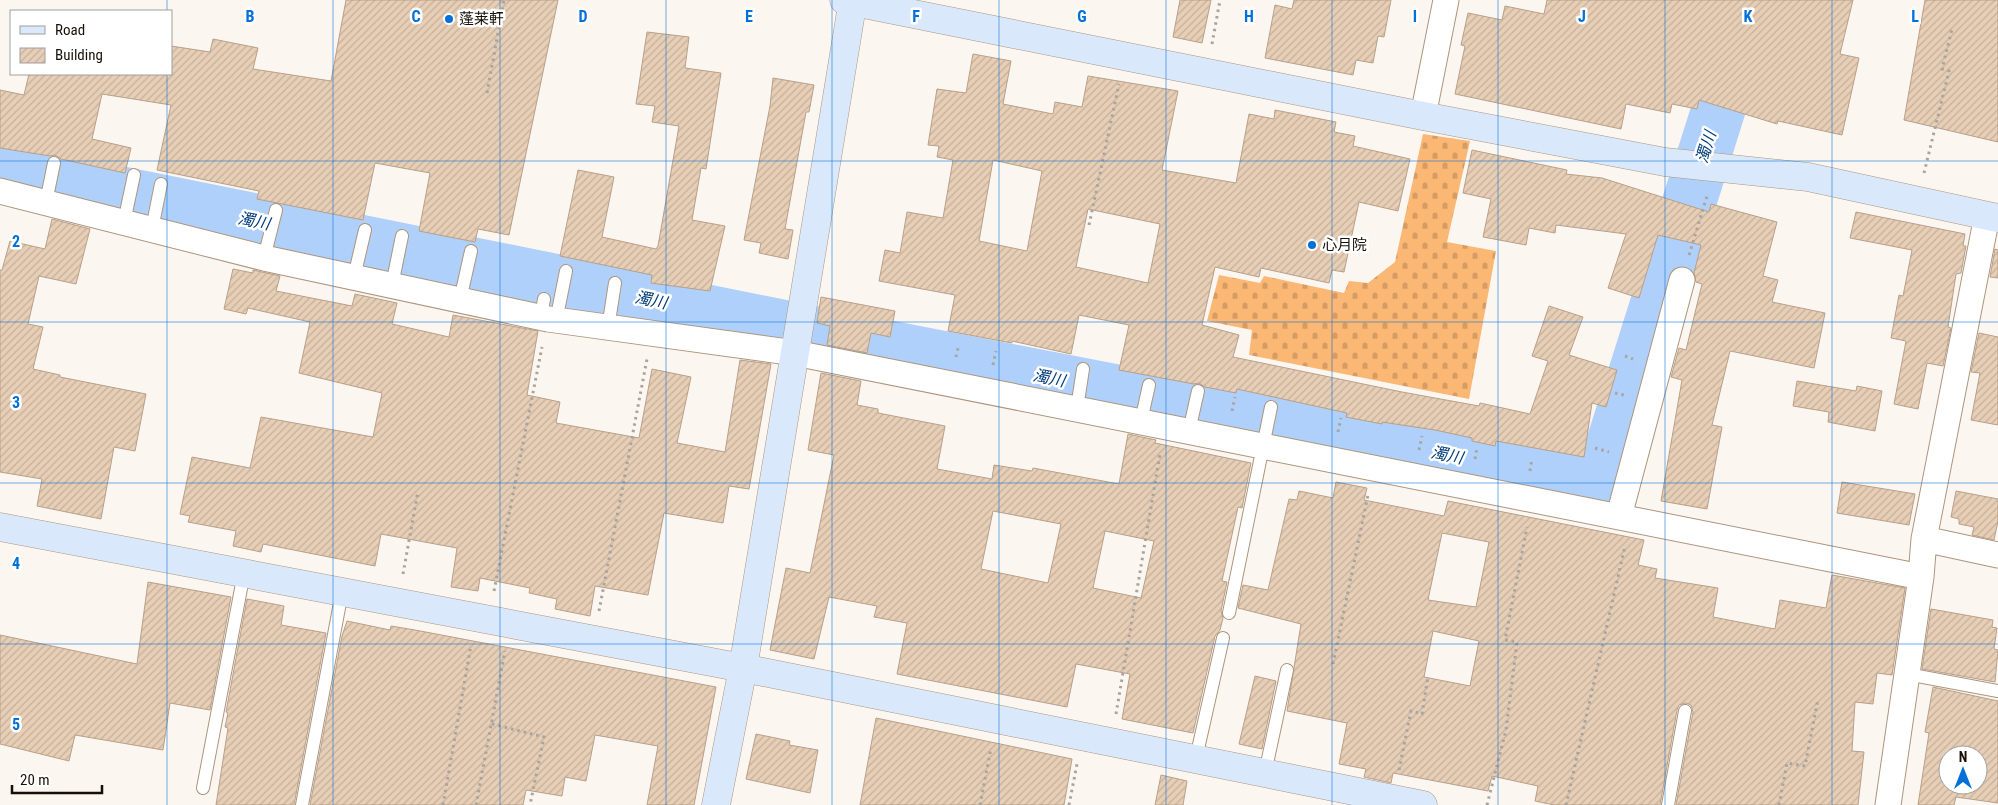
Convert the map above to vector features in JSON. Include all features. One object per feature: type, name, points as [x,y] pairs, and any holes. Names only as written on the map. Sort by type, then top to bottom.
[{"type":"street","points":[[1423,116],[1446,0]]},
{"type":"street","points":[[716,805],[743,668],[802,310],[850,1],[1423,116],[1665,162],[1808,177],[1992,217],[1924,539],[1922,577],[1888,805]]},
{"type":"street","points":[[0,191],[47,197],[356,270],[394,276],[550,312],[609,320],[651,334],[795,353],[989,386],[1142,416],[1165,426],[1190,425],[1333,453],[1374,468],[1416,470],[1471,481],[1625,518],[1922,577]]},
{"type":"street","points":[[1625,518],[1629,457],[1654,367],[1682,280]]},
{"type":"street","points":[[0,527],[743,668],[1196,758],[1404,802]]},
{"type":"street","points":[[1924,539],[1998,555]]},
{"type":"lane","points":[[47,197],[54,163]]},
{"type":"lane","points":[[126,216],[134,175]]},
{"type":"lane","points":[[154,222],[162,184]]},
{"type":"lane","points":[[267,249],[276,210]]},
{"type":"lane","points":[[356,270],[365,230]]},
{"type":"lane","points":[[394,276],[402,236]]},
{"type":"lane","points":[[462,291],[471,251]]},
{"type":"lane","points":[[550,312],[566,270]]},
{"type":"lane","points":[[609,320],[615,283]]},
{"type":"lane","points":[[1078,404],[1083,369]]},
{"type":"lane","points":[[1142,416],[1149,385]]},
{"type":"lane","points":[[1190,425],[1198,391]]},
{"type":"lane","points":[[1229,613],[1271,407]]},
{"type":"lane","points":[[203,788],[244,573]]},
{"type":"lane","points":[[302,805],[342,592]]},
{"type":"lane","points":[[1196,758],[1223,638]]},
{"type":"lane","points":[[1265,773],[1287,670]]},
{"type":"lane","points":[[1907,674],[1998,691]]},
{"type":"lane","points":[[1668,805],[1685,710]]},
{"type":"path","points":[[487,93],[504,0]]},
{"type":"path","points":[[1206,72],[1220,0]]},
{"type":"path","points":[[1917,201],[1949,72],[1942,69],[1952,29]]},
{"type":"path","points":[[1089,225],[1124,56]]},
{"type":"path","points":[[1682,280],[1702,208],[1719,167]]},
{"type":"path","points":[[443,805],[492,620],[550,312]]},
{"type":"path","points":[[594,640],[651,334]]},
{"type":"path","points":[[1111,741],[1165,426]]},
{"type":"path","points":[[1333,664],[1374,468]]},
{"type":"path","points":[[398,603],[418,490]]},
{"type":"path","points":[[1487,805],[1506,730],[1517,642],[1505,640],[1527,494]]},
{"type":"path","points":[[1566,805],[1625,518]]},
{"type":"path","points":[[476,805],[492,724],[492,620]]},
{"type":"path","points":[[1404,802],[1411,711],[1422,714],[1428,676]]},
{"type":"path","points":[[1778,805],[1787,763],[1805,766],[1818,699]]},
{"type":"path","points":[[980,805],[997,718]]},
{"type":"path","points":[[492,724],[544,737],[530,805]]},
{"type":"path","points":[[1069,805],[1083,736]]},
{"type":"green space","points":[[1423,134],[1470,141],[1447,242],[1496,251],[1469,399],[1249,355],[1252,330],[1207,321],[1219,275],[1260,283],[1264,276],[1344,293],[1349,281],[1368,283],[1395,262]]},
{"type":"building","points":[[346,0],[558,0],[509,235],[478,229],[475,242],[419,231],[430,173],[375,163],[363,220],[257,199],[259,191],[157,170],[171,105],[102,94],[92,139],[131,148],[125,173],[61,159],[55,155],[50,156],[0,148],[0,90],[24,95],[29,75],[172,75],[172,46],[210,52],[213,39],[258,48],[253,69],[331,81]]},
{"type":"building","points":[[1180,0],[1211,0],[1202,43],[1173,37]]},
{"type":"building","points":[[1294,0],[1391,0],[1384,37],[1378,36],[1373,63],[1356,60],[1353,75],[1265,58],[1275,5],[1292,9]]},
{"type":"building","points":[[1547,0],[1853,0],[1840,54],[1859,58],[1842,135],[1778,121],[1777,124],[1699,100],[1697,109],[1672,104],[1670,113],[1626,104],[1621,129],[1455,94],[1465,46],[1461,45],[1468,13],[1502,20],[1505,6],[1544,14]]},
{"type":"building","points":[[1925,0],[1998,0],[1998,142],[1904,120]]},
{"type":"building","points":[[647,32],[689,37],[685,68],[721,73],[706,169],[701,168],[692,220],[725,226],[710,291],[651,283],[652,275],[560,256],[578,170],[614,177],[602,237],[656,249],[658,246],[679,126],[652,122],[655,106],[636,104]]},
{"type":"building","points":[[973,54],[1011,61],[1003,104],[1053,114],[1055,102],[1082,107],[1088,76],[1178,91],[1162,170],[1236,183],[1249,114],[1274,119],[1275,110],[1336,122],[1334,132],[1355,136],[1353,146],[1410,159],[1398,211],[1359,202],[1344,272],[1332,270],[1329,283],[1261,268],[1259,277],[1215,267],[1202,325],[1239,335],[1233,357],[1402,392],[1479,406],[1480,403],[1530,414],[1548,361],[1532,356],[1549,306],[1583,317],[1569,355],[1617,370],[1606,407],[1592,403],[1584,457],[1496,441],[1495,446],[1472,441],[1472,438],[1435,430],[1382,422],[1382,424],[1346,417],[1347,413],[1237,389],[1236,393],[1205,387],[1199,383],[1194,384],[1119,370],[1129,325],[1079,315],[1071,354],[1012,341],[1012,343],[948,331],[955,295],[879,281],[885,250],[900,253],[907,212],[943,218],[953,160],[937,157],[939,146],[928,145],[937,89],[966,93]],"holes":[[[993,160],[1042,171],[1027,251],[979,241]],[[1088,209],[1160,224],[1148,283],[1076,267]]]},
{"type":"building","points":[[773,78],[814,85],[809,112],[806,112],[785,229],[793,230],[788,259],[759,253],[761,243],[744,240],[770,106]]},
{"type":"building","points":[[1472,150],[1567,170],[1566,174],[1602,178],[1709,212],[1711,204],[1777,222],[1763,276],[1778,280],[1772,302],[1825,313],[1814,368],[1730,351],[1712,425],[1722,427],[1707,509],[1661,501],[1682,380],[1671,377],[1679,348],[1686,350],[1702,284],[1696,282],[1694,273],[1701,245],[1658,235],[1639,298],[1608,288],[1626,234],[1556,225],[1555,233],[1529,228],[1526,245],[1483,237],[1491,199],[1463,193]]},
{"type":"building","points":[[1856,212],[1965,234],[1963,246],[1966,246],[1961,273],[1956,274],[1948,327],[1951,328],[1943,366],[1927,363],[1918,409],[1894,404],[1906,341],[1891,338],[1899,295],[1903,296],[1912,250],[1850,238]]},
{"type":"building","points":[[52,219],[90,229],[76,284],[39,276],[28,324],[43,327],[33,369],[60,375],[60,377],[146,394],[135,451],[114,447],[101,519],[37,506],[42,479],[0,472],[0,270],[2,270],[10,241],[45,249]]},
{"type":"building","points":[[1995,249],[1998,250],[1998,278],[1990,277]]},
{"type":"building","points":[[233,269],[253,273],[253,270],[280,276],[276,291],[352,306],[355,294],[397,303],[392,324],[449,337],[453,315],[538,331],[527,395],[560,402],[556,423],[639,438],[652,369],[691,377],[677,443],[725,452],[740,360],[771,364],[749,489],[729,486],[723,523],[664,513],[648,595],[595,586],[590,616],[555,609],[557,599],[529,593],[530,588],[480,578],[478,591],[451,587],[457,548],[381,534],[375,566],[263,544],[261,552],[233,546],[236,531],[188,522],[190,516],[180,514],[192,457],[250,468],[261,417],[373,437],[382,393],[299,373],[310,322],[248,308],[246,314],[224,309]]},
{"type":"building","points":[[821,297],[895,311],[890,337],[871,333],[867,353],[827,345],[830,326],[817,323]]},
{"type":"building","points":[[1979,333],[1998,337],[1998,425],[1971,420],[1980,373],[1971,372]]},
{"type":"building","points":[[821,373],[861,381],[857,405],[878,409],[878,413],[945,426],[937,469],[992,479],[994,465],[1032,471],[1033,468],[1119,484],[1128,434],[1156,440],[1155,443],[1251,463],[1242,508],[1238,507],[1222,581],[1227,582],[1221,611],[1223,618],[1220,630],[1215,636],[1193,733],[1122,719],[1130,674],[1076,664],[1067,707],[897,674],[907,623],[874,617],[877,606],[829,597],[814,659],[770,650],[786,568],[810,573],[834,455],[808,450]],"holes":[[[993,511],[1061,524],[1048,583],[981,569]],[[1105,531],[1154,541],[1141,598],[1093,588]]]},
{"type":"building","points":[[1797,381],[1856,391],[1857,386],[1882,391],[1875,431],[1828,422],[1829,412],[1793,406]]},
{"type":"building","points":[[1336,482],[1367,488],[1364,500],[1444,516],[1448,501],[1644,540],[1638,565],[1657,569],[1655,578],[1718,588],[1713,617],[1775,629],[1780,600],[1826,608],[1832,575],[1905,588],[1892,675],[1877,673],[1873,704],[1855,702],[1852,751],[1864,752],[1858,805],[1676,805],[1693,712],[1691,705],[1686,703],[1679,705],[1677,710],[1660,805],[1554,805],[1535,801],[1538,786],[1492,776],[1488,791],[1393,773],[1391,783],[1364,777],[1366,769],[1339,764],[1347,723],[1287,711],[1301,624],[1238,608],[1243,585],[1268,590],[1289,499],[1297,500],[1299,491],[1333,498]],"holes":[[[1442,533],[1489,542],[1476,607],[1428,600]],[[1433,631],[1479,641],[1470,686],[1424,677]]]},
{"type":"building","points":[[1842,482],[1915,494],[1909,525],[1837,513]]},
{"type":"building","points":[[1956,491],[1998,499],[1998,521],[1994,540],[1972,535],[1974,527],[1959,524],[1959,519],[1951,517]]},
{"type":"building","points":[[148,582],[231,597],[210,710],[170,703],[163,750],[75,735],[69,761],[0,744],[0,635],[137,664]]},
{"type":"building","points":[[247,599],[284,606],[281,625],[326,633],[294,805],[216,805],[228,728],[225,727],[228,713],[226,712]]},
{"type":"building","points":[[1931,609],[1993,620],[1992,627],[1997,628],[1994,649],[1998,650],[1995,682],[1922,669]]},
{"type":"building","points":[[347,621],[390,630],[391,626],[415,630],[716,687],[694,805],[647,805],[658,746],[595,735],[586,781],[565,777],[562,796],[526,790],[523,805],[310,805],[342,636]]},
{"type":"building","points":[[1255,676],[1276,681],[1262,749],[1239,744]]},
{"type":"building","points":[[1933,687],[1998,701],[1998,803],[1956,797],[1954,805],[1918,805],[1929,733],[1925,732]]},
{"type":"building","points":[[876,718],[1072,759],[1064,805],[860,805]]},
{"type":"building","points":[[756,734],[790,741],[789,745],[818,750],[810,793],[746,779]]},
{"type":"building","points":[[1161,775],[1187,781],[1183,805],[1155,805]]},
{"type":"waterway","name":"濁川","points":[[0,169],[799,330],[1600,485],[1753,0]]},
{"type":"place","name":"蓬莱軒","points":[[449,19]]},
{"type":"place","name":"心月院","points":[[1312,245]]}]
